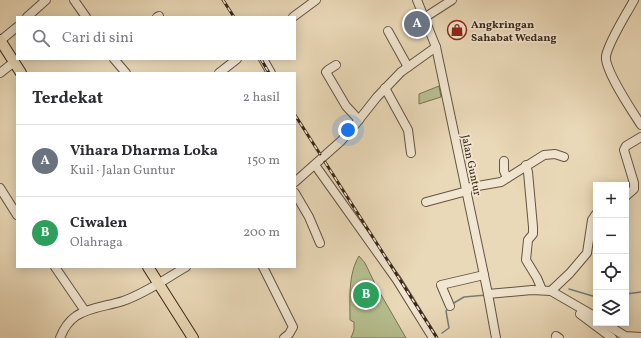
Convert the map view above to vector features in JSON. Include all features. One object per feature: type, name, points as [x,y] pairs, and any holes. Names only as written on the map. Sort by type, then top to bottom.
[{"type":"main road","points":[[0,41],[20,72]]},
{"type":"main road","points":[[149,268],[193,338]]},
{"type":"street","points":[[28,16],[46,0]]},
{"type":"street","points":[[74,0],[85,16]]},
{"type":"street","points":[[294,16],[316,0]]},
{"type":"street","name":"Jalan Guntur","points":[[417,0],[436,47],[496,338]]},
{"type":"street","points":[[424,18],[452,0]]},
{"type":"street","points":[[634,0],[609,49],[606,59],[618,87],[641,125]]},
{"type":"street","points":[[0,41],[16,28]]},
{"type":"street","points":[[388,31],[408,67]]},
{"type":"street","points":[[296,181],[341,141],[385,88],[408,67],[436,47]]},
{"type":"street","points":[[115,60],[125,72]]},
{"type":"street","points":[[220,72],[236,60]]},
{"type":"street","points":[[264,60],[271,72]]},
{"type":"street","points":[[0,73],[14,62]]},
{"type":"street","points":[[336,65],[326,72],[346,106],[359,120]]},
{"type":"street","points":[[385,88],[408,130],[410,153]]},
{"type":"street","points":[[629,193],[634,189],[634,183],[624,150],[626,146],[641,137]]},
{"type":"street","points":[[426,202],[466,190],[497,183],[547,154],[555,154],[564,157]]},
{"type":"street","points":[[504,161],[504,172],[507,178]]},
{"type":"street","points":[[315,165],[397,280],[433,338]]},
{"type":"street","points":[[526,166],[528,172],[533,227],[532,234],[528,240],[526,260],[537,278],[542,290]]},
{"type":"street","points":[[0,188],[16,213]]},
{"type":"street","points":[[296,195],[309,218],[320,243]]},
{"type":"street","points":[[551,291],[570,273],[587,253],[593,218]]},
{"type":"street","points":[[56,268],[85,311]]},
{"type":"street","points":[[60,338],[63,331],[74,317],[85,311],[124,301],[158,284],[184,268]]},
{"type":"street","points":[[264,268],[293,327],[289,334],[284,338]]},
{"type":"street","points":[[450,306],[442,285],[484,275]]},
{"type":"street","points":[[488,297],[542,290],[551,291],[593,315]]},
{"type":"street","points":[[580,314],[612,338]]},
{"type":"street","points":[[608,326],[624,337],[641,337]]},
{"type":"green space","points":[[439,86],[441,97],[419,104],[419,94]]},
{"type":"green space","points":[[359,256],[365,263],[376,286],[406,338],[351,338],[354,330],[354,322],[350,320],[350,287],[355,263]]},
{"type":"waterway","points":[[569,289],[593,296]]},
{"type":"waterway","points":[[629,294],[641,292]]},
{"type":"waterway","points":[[452,304],[464,297],[486,295]]},
{"type":"waterway","points":[[442,333],[449,328],[446,311],[448,309]]},
{"type":"railway","points":[[223,0],[233,16]]},
{"type":"railway","points":[[262,60],[268,72]]},
{"type":"railway","points":[[296,117],[320,154]]},
{"type":"railway","points":[[325,162],[437,338]]},
{"type":"place","name":"Vihara Dharma Loka","points":[[417,24]]},
{"type":"place","name":"Angkringan Sahabat Wedang","points":[[457,30]]},
{"type":"place","name":"Ciwalen","points":[[366,295]]}]
